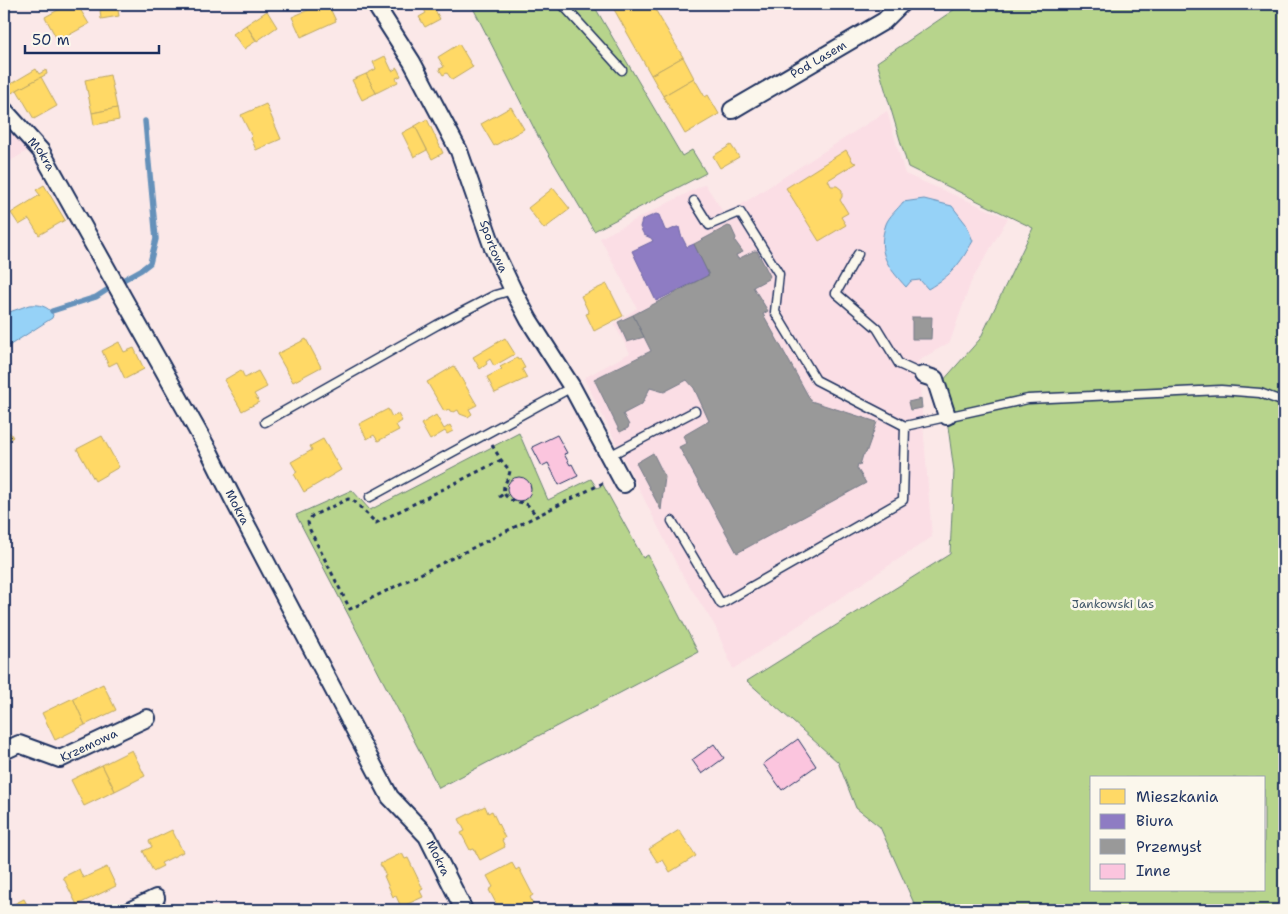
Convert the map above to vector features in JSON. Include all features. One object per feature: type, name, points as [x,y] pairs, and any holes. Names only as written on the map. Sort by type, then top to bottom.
[{"type":"street","name":"Sportowa","points":[[376,4],[412,62],[458,151],[493,248],[512,290],[572,388],[621,479]]},
{"type":"street","name":"Pod Lasem","points":[[732,110],[884,21],[901,4]]},
{"type":"street","name":"Mokra","points":[[4,110],[41,152],[210,453],[237,508],[390,797],[427,836],[464,910]]},
{"type":"street","points":[[923,375],[935,379],[947,416]]},
{"type":"street","name":"Krzemowa","points":[[4,751],[19,744],[60,759],[147,718]]},
{"type":"street","points":[[131,910],[156,898]]},
{"type":"lane","points":[[562,4],[622,70]]},
{"type":"lane","points":[[694,201],[709,225],[740,212],[779,274],[775,312],[816,380],[905,426],[1028,399],[1222,390],[1260,393],[1284,402]]},
{"type":"lane","points":[[858,254],[836,293],[877,328],[900,364],[923,375]]},
{"type":"lane","points":[[265,422],[437,325],[495,295],[512,290]]},
{"type":"lane","points":[[370,497],[572,388]]},
{"type":"lane","points":[[609,456],[695,411]]},
{"type":"lane","points":[[672,521],[721,604],[903,500],[905,426]]},
{"type":"path","points":[[487,434],[501,460],[510,471],[504,486],[505,494],[510,500],[527,505],[536,516]]},
{"type":"path","points":[[501,460],[376,523],[353,500],[348,498],[312,516],[308,522],[310,530],[350,609],[536,516],[621,479]]},
{"type":"path","points":[[499,496],[505,494]]},
{"type":"shaded area","points":[[887,111],[905,174],[1008,218],[971,282],[950,342],[918,361],[932,537],[733,669],[715,626],[680,571],[584,378],[630,353],[614,324],[637,308],[600,238],[705,184],[725,215]]},
{"type":"shaded area","points":[[4,117],[32,148],[4,165]]},
{"type":"green space","points":[[471,4],[593,4],[682,156],[692,150],[706,173],[594,231],[538,136]]},
{"type":"green space","name":"Jankowski las","points":[[957,4],[1284,4],[1284,910],[917,910],[880,827],[856,808],[838,762],[747,681],[950,554],[954,471],[942,382],[980,339],[1033,228],[908,167],[877,62],[958,7]]},
{"type":"green space","points":[[519,433],[548,500],[591,479],[597,488],[603,485],[643,558],[648,555],[698,652],[439,788],[296,515],[352,490],[370,510]]},
{"type":"water","points":[[924,199],[952,206],[966,224],[973,241],[955,268],[944,279],[928,289],[920,280],[911,281],[906,287],[889,266],[882,243],[887,221],[903,202]]},
{"type":"water","points":[[29,305],[39,305],[46,308],[53,315],[52,318],[4,349],[4,314]]},
{"type":"building: Mieszkania","points":[[69,4],[77,4],[89,24],[58,41],[45,17]]},
{"type":"building: Mieszkania","points":[[105,4],[117,4],[119,16],[101,19],[100,10],[106,9]]},
{"type":"building: Mieszkania","points":[[322,4],[328,4],[336,21],[301,37],[292,17]]},
{"type":"building: Mieszkania","points":[[421,4],[447,4],[435,10],[440,19],[425,27],[419,17],[426,13]]},
{"type":"building: Mieszkania","points":[[611,4],[652,4],[683,57],[651,75]]},
{"type":"building: Mieszkania","points":[[267,11],[277,27],[257,41],[246,25]]},
{"type":"building: Mieszkania","points":[[246,25],[256,41],[244,49],[233,34]]},
{"type":"building: Mieszkania","points":[[459,44],[473,67],[452,80],[447,73],[443,75],[439,69],[444,67],[438,57]]},
{"type":"building: Mieszkania","points":[[385,56],[392,71],[397,68],[401,76],[396,78],[398,82],[376,93],[366,74],[376,69],[373,62]]},
{"type":"building: Mieszkania","points":[[683,57],[694,78],[663,96],[651,75]]},
{"type":"building: Mieszkania","points":[[36,69],[39,74],[46,70],[47,74],[4,97],[4,88]]},
{"type":"building: Mieszkania","points":[[366,74],[376,93],[362,100],[352,80]]},
{"type":"building: Mieszkania","points":[[110,75],[117,108],[92,113],[85,80]]},
{"type":"building: Mieszkania","points":[[41,77],[57,106],[34,119],[17,90]]},
{"type":"building: Mieszkania","points":[[694,78],[705,97],[708,95],[719,114],[685,134],[663,96]]},
{"type":"building: Mieszkania","points":[[266,104],[281,139],[256,150],[241,115]]},
{"type":"building: Mieszkania","points":[[511,107],[524,129],[494,146],[481,124]]},
{"type":"building: Mieszkania","points":[[117,108],[119,120],[94,125],[92,113]]},
{"type":"building: Mieszkania","points":[[427,119],[443,153],[432,159],[415,126]]},
{"type":"building: Mieszkania","points":[[415,126],[427,150],[414,157],[402,133]]},
{"type":"building: Mieszkania","points":[[731,145],[739,157],[720,168],[713,156]]},
{"type":"building: Mieszkania","points":[[846,150],[853,162],[856,163],[828,180],[831,186],[837,186],[842,190],[840,200],[848,213],[841,217],[846,225],[819,241],[786,188]]},
{"type":"building: Mieszkania","points":[[44,185],[65,220],[39,235],[29,219],[19,225],[11,213],[40,195],[36,190]]},
{"type":"building: Mieszkania","points":[[553,188],[570,209],[544,229],[528,208]]},
{"type":"building: Mieszkania","points":[[607,284],[623,316],[594,331],[586,314],[589,313],[581,296]]},
{"type":"building: Mieszkania","points":[[505,338],[515,354],[494,366],[490,359],[480,369],[473,357]]},
{"type":"building: Mieszkania","points":[[306,339],[321,367],[293,382],[277,354]]},
{"type":"building: Mieszkania","points":[[119,342],[124,352],[134,348],[144,369],[125,379],[117,362],[109,366],[102,351]]},
{"type":"building: Mieszkania","points":[[517,358],[518,360],[520,359],[525,368],[522,369],[527,378],[495,393],[487,377]]},
{"type":"building: Mieszkania","points":[[454,366],[477,405],[469,409],[472,414],[468,417],[460,414],[458,410],[454,412],[449,409],[444,411],[427,382]]},
{"type":"building: Mieszkania","points":[[241,370],[245,378],[258,371],[267,387],[254,394],[259,402],[242,411],[224,380]]},
{"type":"building: Mieszkania","points":[[388,409],[392,417],[398,414],[402,421],[396,425],[399,430],[378,441],[374,435],[367,439],[359,424]]},
{"type":"building: Mieszkania","points":[[436,415],[444,429],[450,425],[453,431],[447,434],[445,431],[430,440],[421,424]]},
{"type":"building: Mieszkania","points":[[4,425],[13,437],[4,444]]},
{"type":"building: Mieszkania","points":[[102,436],[119,467],[95,481],[77,449]]},
{"type":"building: Mieszkania","points":[[323,439],[341,470],[304,492],[294,474],[297,472],[291,462],[312,450],[310,446]]},
{"type":"building: Mieszkania","points":[[103,684],[116,710],[85,725],[73,698]]},
{"type":"building: Mieszkania","points":[[73,698],[85,725],[55,740],[42,713]]},
{"type":"building: Mieszkania","points":[[132,750],[145,776],[115,791],[102,765]]},
{"type":"building: Mieszkania","points":[[102,765],[115,791],[84,806],[71,780]]},
{"type":"building: Mieszkania","points":[[485,806],[488,813],[492,811],[505,838],[502,840],[505,847],[480,860],[474,849],[470,850],[461,833],[465,831],[459,819]]},
{"type":"building: Mieszkania","points":[[172,830],[183,852],[161,863],[163,866],[153,871],[143,851],[152,847],[149,841]]},
{"type":"building: Mieszkania","points":[[679,830],[696,856],[670,872],[663,860],[658,863],[649,849]]},
{"type":"building: Mieszkania","points":[[402,853],[405,859],[408,858],[423,889],[420,891],[423,897],[401,907],[396,896],[393,897],[380,864]]},
{"type":"building: Mieszkania","points":[[512,863],[516,870],[519,868],[533,895],[530,897],[533,904],[520,910],[505,910],[502,905],[498,907],[489,890],[493,887],[487,876]]},
{"type":"building: Mieszkania","points":[[107,867],[116,886],[77,905],[63,877],[79,869],[83,878]]},
{"type":"building: Mieszkania","points":[[24,899],[30,910],[4,910],[4,909]]},
{"type":"building: Biura","points":[[656,214],[659,215],[665,230],[668,231],[679,227],[687,247],[694,244],[709,275],[656,301],[632,251],[653,241],[644,235],[640,227],[642,220]]},
{"type":"building: Przemysł","points":[[728,226],[731,227],[736,238],[735,241],[743,252],[736,255],[738,259],[757,251],[770,276],[753,287],[768,311],[763,314],[811,401],[877,422],[866,453],[863,455],[857,468],[866,483],[737,553],[679,447],[687,443],[683,436],[709,421],[694,388],[687,380],[664,392],[650,388],[642,404],[623,414],[629,425],[628,428],[620,432],[594,379],[651,351],[633,315],[709,275],[694,244]]},
{"type":"building: Przemysł","points":[[633,315],[644,337],[627,342],[618,322]]},
{"type":"building: Przemysł","points":[[912,317],[932,317],[931,339],[912,339]]},
{"type":"building: Przemysł","points":[[921,399],[922,408],[910,410],[908,402]]},
{"type":"building: Przemysł","points":[[653,453],[665,477],[661,510],[636,463]]},
{"type":"building: Inne","points":[[557,435],[567,453],[564,454],[578,476],[559,485],[548,463],[542,466],[532,447]]},
{"type":"building: Inne","points":[[519,477],[524,478],[530,484],[530,494],[524,500],[519,501],[514,500],[508,494],[507,489],[508,484],[514,478]]},
{"type":"building: Inne","points":[[798,739],[816,766],[782,790],[763,764]]},
{"type":"building: Inne","points":[[714,744],[724,758],[702,774],[692,760]]},
{"type":"waterway","points":[[123,280],[150,263],[156,239],[145,121]]},
{"type":"waterway","points":[[52,311],[96,297],[110,288]]}]
